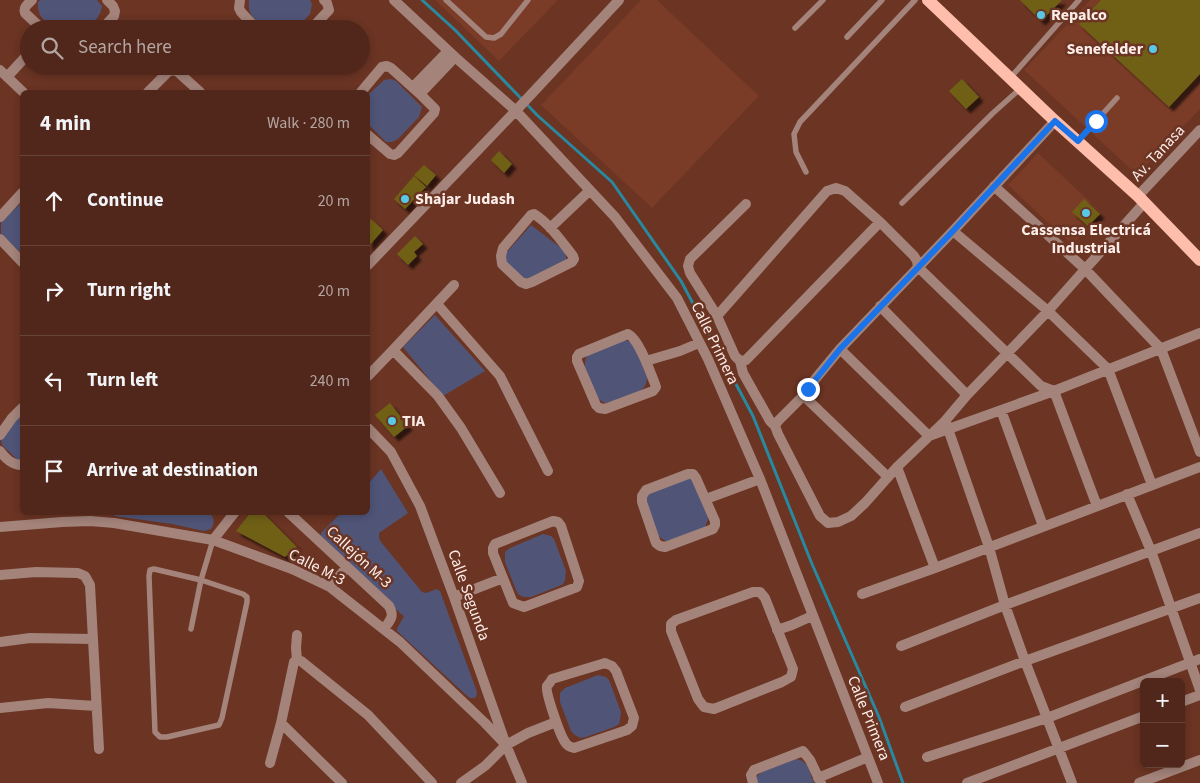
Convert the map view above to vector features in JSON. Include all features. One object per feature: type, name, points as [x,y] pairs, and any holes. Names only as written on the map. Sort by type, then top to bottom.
[{"type":"main road","points":[[928,0],[1055,121],[1141,199],[1200,260]]},
{"type":"street","points":[[32,0],[24,10],[32,20]]},
{"type":"street","points":[[107,0],[115,11],[110,20]]},
{"type":"street","points":[[240,0],[239,8],[249,20]]},
{"type":"street","points":[[320,20],[329,10],[324,0]]},
{"type":"street","name":"Calle Primera","points":[[394,0],[451,54],[516,111],[615,217],[677,298],[708,359],[760,479],[878,783]]},
{"type":"street","points":[[370,263],[516,111],[619,0]]},
{"type":"street","points":[[417,90],[451,54]]},
{"type":"street","points":[[20,60],[3,74],[21,90]]},
{"type":"street","points":[[363,90],[382,67],[387,66],[417,90],[435,109],[434,113],[398,153],[394,155],[390,154],[370,137]]},
{"type":"street","points":[[150,90],[165,75]]},
{"type":"street","points":[[181,75],[198,90]]},
{"type":"street","points":[[775,426],[805,394],[840,349],[1055,121]]},
{"type":"street","name":"Av. Tanasa","points":[[947,425],[967,395],[1048,311],[1085,269],[1200,130]]},
{"type":"street","points":[[994,186],[1085,269],[1161,349],[1200,452]]},
{"type":"street","points":[[717,316],[827,191],[836,188],[845,191],[914,256],[918,267],[1006,354],[1041,386],[1054,391],[1097,506]]},
{"type":"street","points":[[550,228],[590,190]]},
{"type":"street","points":[[0,217],[20,196]]},
{"type":"street","points":[[746,204],[690,259],[688,266],[717,316],[735,356],[740,361],[743,373],[770,421],[775,426],[820,516],[828,522],[838,522],[851,516],[929,436],[947,425],[1001,410],[1054,391],[1200,333]]},
{"type":"street","points":[[534,214],[550,228],[573,256],[574,260],[532,282],[526,284],[521,282],[502,264],[503,248],[534,214]]},
{"type":"street","points":[[740,361],[746,360],[880,222]]},
{"type":"street","points":[[953,231],[1048,311],[1108,369],[1152,485]]},
{"type":"street","points":[[0,239],[20,260]]},
{"type":"street","points":[[370,374],[454,285]]},
{"type":"street","points":[[437,304],[500,376],[548,471]]},
{"type":"street","points":[[880,306],[967,395]]},
{"type":"street","points":[[628,334],[634,338],[646,361],[656,388],[653,391],[605,409],[599,408],[596,405],[577,357],[579,354],[628,334]]},
{"type":"street","points":[[646,361],[699,343]]},
{"type":"street","points":[[840,349],[929,436]]},
{"type":"street","points":[[393,350],[438,396],[461,428],[500,493]]},
{"type":"street","points":[[805,394],[808,400],[888,477]]},
{"type":"street","points":[[0,435],[20,410]]},
{"type":"street","points":[[1001,410],[1043,526]]},
{"type":"street","points":[[947,425],[989,547],[1005,605],[1072,783]]},
{"type":"street","name":"Calle Segunda","points":[[370,430],[391,452],[420,506],[506,745],[522,783]]},
{"type":"street","points":[[0,451],[8,461],[20,465]]},
{"type":"street","points":[[897,467],[935,568]]},
{"type":"street","points":[[862,594],[1200,467]]},
{"type":"street","points":[[688,474],[693,474],[706,499],[715,521],[713,529],[665,547],[656,543],[642,502],[642,496],[646,490],[688,474]]},
{"type":"street","points":[[706,499],[760,479]]},
{"type":"street","points":[[1127,494],[1151,551],[1172,609],[1195,661],[1200,690]]},
{"type":"street","points":[[62,522],[72,515]]},
{"type":"street","points":[[213,540],[233,515]]},
{"type":"street","name":"Callejón M-3","points":[[291,515],[389,606],[392,617],[384,629]]},
{"type":"street","name":"Calle M-3","points":[[0,527],[90,521],[114,523],[213,540],[292,569],[330,587],[400,642],[506,745]]},
{"type":"street","points":[[553,521],[558,522],[579,581],[577,587],[524,606],[513,603],[503,578],[493,553],[495,544],[553,521]]},
{"type":"street","points":[[901,646],[1005,605],[1200,533]]},
{"type":"street","points":[[330,587],[347,567]]},
{"type":"street","points":[[0,575],[36,572],[78,572],[85,576],[90,584],[99,749]]},
{"type":"street","points":[[454,597],[503,578]]},
{"type":"street","points":[[753,592],[760,592],[765,598],[777,630],[793,669],[791,677],[714,709],[704,707],[698,699],[671,632],[672,624],[676,620],[753,592]]},
{"type":"street","points":[[905,707],[1200,598]]},
{"type":"street","points":[[777,630],[812,616]]},
{"type":"street","points":[[270,763],[294,662],[297,660],[297,635]]},
{"type":"street","points":[[0,642],[30,638],[93,639]]},
{"type":"street","points":[[297,660],[301,660],[368,715],[432,783]]},
{"type":"street","points":[[927,757],[1047,718],[1195,661]]},
{"type":"street","points":[[605,663],[612,666],[616,671],[634,718],[632,726],[627,730],[574,748],[568,746],[565,742],[556,722],[547,690],[547,685],[552,680],[605,663]]},
{"type":"street","points":[[1185,701],[1200,695]]},
{"type":"street","points":[[0,708],[48,703],[96,706]]},
{"type":"street","points":[[967,783],[1140,718]]},
{"type":"street","points":[[461,783],[484,766],[506,745],[528,733],[556,722]]},
{"type":"street","points":[[281,723],[342,783]]},
{"type":"street","points":[[753,783],[751,775],[754,770],[803,751],[820,780],[868,757]]},
{"type":"street","points":[[1139,783],[1200,760]]},
{"type":"lane","points":[[446,0],[486,37],[494,38],[501,34],[528,0]]},
{"type":"lane","points":[[795,28],[823,0]]},
{"type":"lane","points":[[847,37],[882,0]]},
{"type":"lane","points":[[806,172],[796,152],[794,134],[800,122],[915,0]]},
{"type":"lane","points":[[1010,77],[1079,0]]},
{"type":"lane","points":[[902,204],[992,113],[1021,88]]},
{"type":"lane","points":[[1078,141],[1117,98]]},
{"type":"lane","points":[[191,629],[201,580],[213,540]]},
{"type":"lane","points":[[154,569],[201,580],[247,597],[222,718],[219,725],[213,727],[160,737],[155,732],[150,570],[154,569]]},
{"type":"shaded area","points":[[41,0],[97,0],[102,6],[96,20],[44,20],[39,11],[38,2]]},
{"type":"shaded area","points":[[249,0],[310,0],[312,4],[310,14],[304,20],[255,20],[249,10]]},
{"type":"shaded area","points":[[435,0],[558,0],[499,61]]},
{"type":"shaded area","points":[[641,0],[657,0],[759,96],[652,208],[541,105]]},
{"type":"shaded area","points":[[1090,0],[1200,0],[1200,109],[1137,175],[1024,70]]},
{"type":"shaded area","points":[[391,79],[396,81],[422,107],[419,117],[398,139],[392,142],[386,142],[370,126],[370,93],[384,80]]},
{"type":"shaded area","points":[[1038,153],[1102,213],[1072,245],[1008,185]]},
{"type":"shaded area","points":[[20,204],[20,252],[1,234],[1,222]]},
{"type":"shaded area","points":[[531,225],[565,251],[566,261],[526,281],[505,261],[505,254]]},
{"type":"shaded area","points":[[435,315],[485,371],[443,396],[403,347]]},
{"type":"shaded area","points":[[623,340],[632,342],[635,345],[647,377],[646,383],[639,392],[605,403],[596,396],[585,367],[586,358],[590,353]]},
{"type":"shaded area","points":[[20,415],[20,462],[2,445],[2,432]]},
{"type":"shaded area","points":[[381,469],[408,513],[379,533],[379,538],[422,592],[426,593],[437,589],[440,591],[476,689],[477,694],[475,698],[470,698],[464,693],[397,631],[404,616],[321,536],[321,533],[339,515],[370,515],[370,482]]},
{"type":"shaded area","points":[[689,478],[693,480],[708,519],[705,527],[666,541],[657,534],[646,505],[647,496],[651,491]]},
{"type":"shaded area","points":[[114,515],[211,515],[214,522],[211,529],[204,531],[172,524]]},
{"type":"shaded area","points":[[543,534],[554,539],[566,571],[565,580],[559,586],[531,597],[524,597],[519,595],[516,590],[505,562],[505,552]]},
{"type":"shaded area","points":[[598,675],[609,680],[621,712],[619,724],[580,738],[571,731],[560,702],[560,693],[565,688]]},
{"type":"shaded area","points":[[795,759],[806,764],[814,783],[757,783],[757,776],[762,772]]},
{"type":"building","name":"Repalco","points":[[1020,0],[1062,0],[1041,21]]},
{"type":"building","name":"Senefelder","points":[[1101,0],[1200,0],[1200,74],[1169,107],[1079,24]]},
{"type":"building","points":[[962,79],[979,97],[966,109],[949,91]]},
{"type":"building","points":[[499,151],[512,164],[504,173],[491,160]]},
{"type":"building","points":[[424,165],[436,175],[427,186],[414,175]]},
{"type":"building","points":[[414,176],[426,187],[405,209],[394,199]]},
{"type":"building","name":"Cassensa Electricá Industrial","points":[[1084,199],[1100,214],[1088,226],[1072,212]]},
{"type":"building","points":[[371,219],[383,230],[370,245]]},
{"type":"building","points":[[415,236],[423,244],[414,252],[417,256],[408,265],[397,254]]},
{"type":"building","name":"TIA","points":[[390,403],[408,426],[394,437],[375,415]]},
{"type":"building","points":[[249,515],[265,515],[297,547],[285,557],[236,531]]},
{"type":"waterway","points":[[422,0],[455,30],[537,115],[612,182],[681,281],[753,416],[812,564],[879,717],[903,783]]},
{"type":"place","name":"Repalco","points":[[1041,15]]},
{"type":"place","name":"Senefelder","points":[[1153,49]]},
{"type":"place","name":"Shajar Judash","points":[[405,199]]},
{"type":"place","name":"Cassensa Electricá Industrial","points":[[1086,213]]},
{"type":"place","name":"TIA","points":[[392,421]]},
{"type":"route","points":[[808,389],[840,349],[1055,121],[1078,141],[1096,121]]}]
